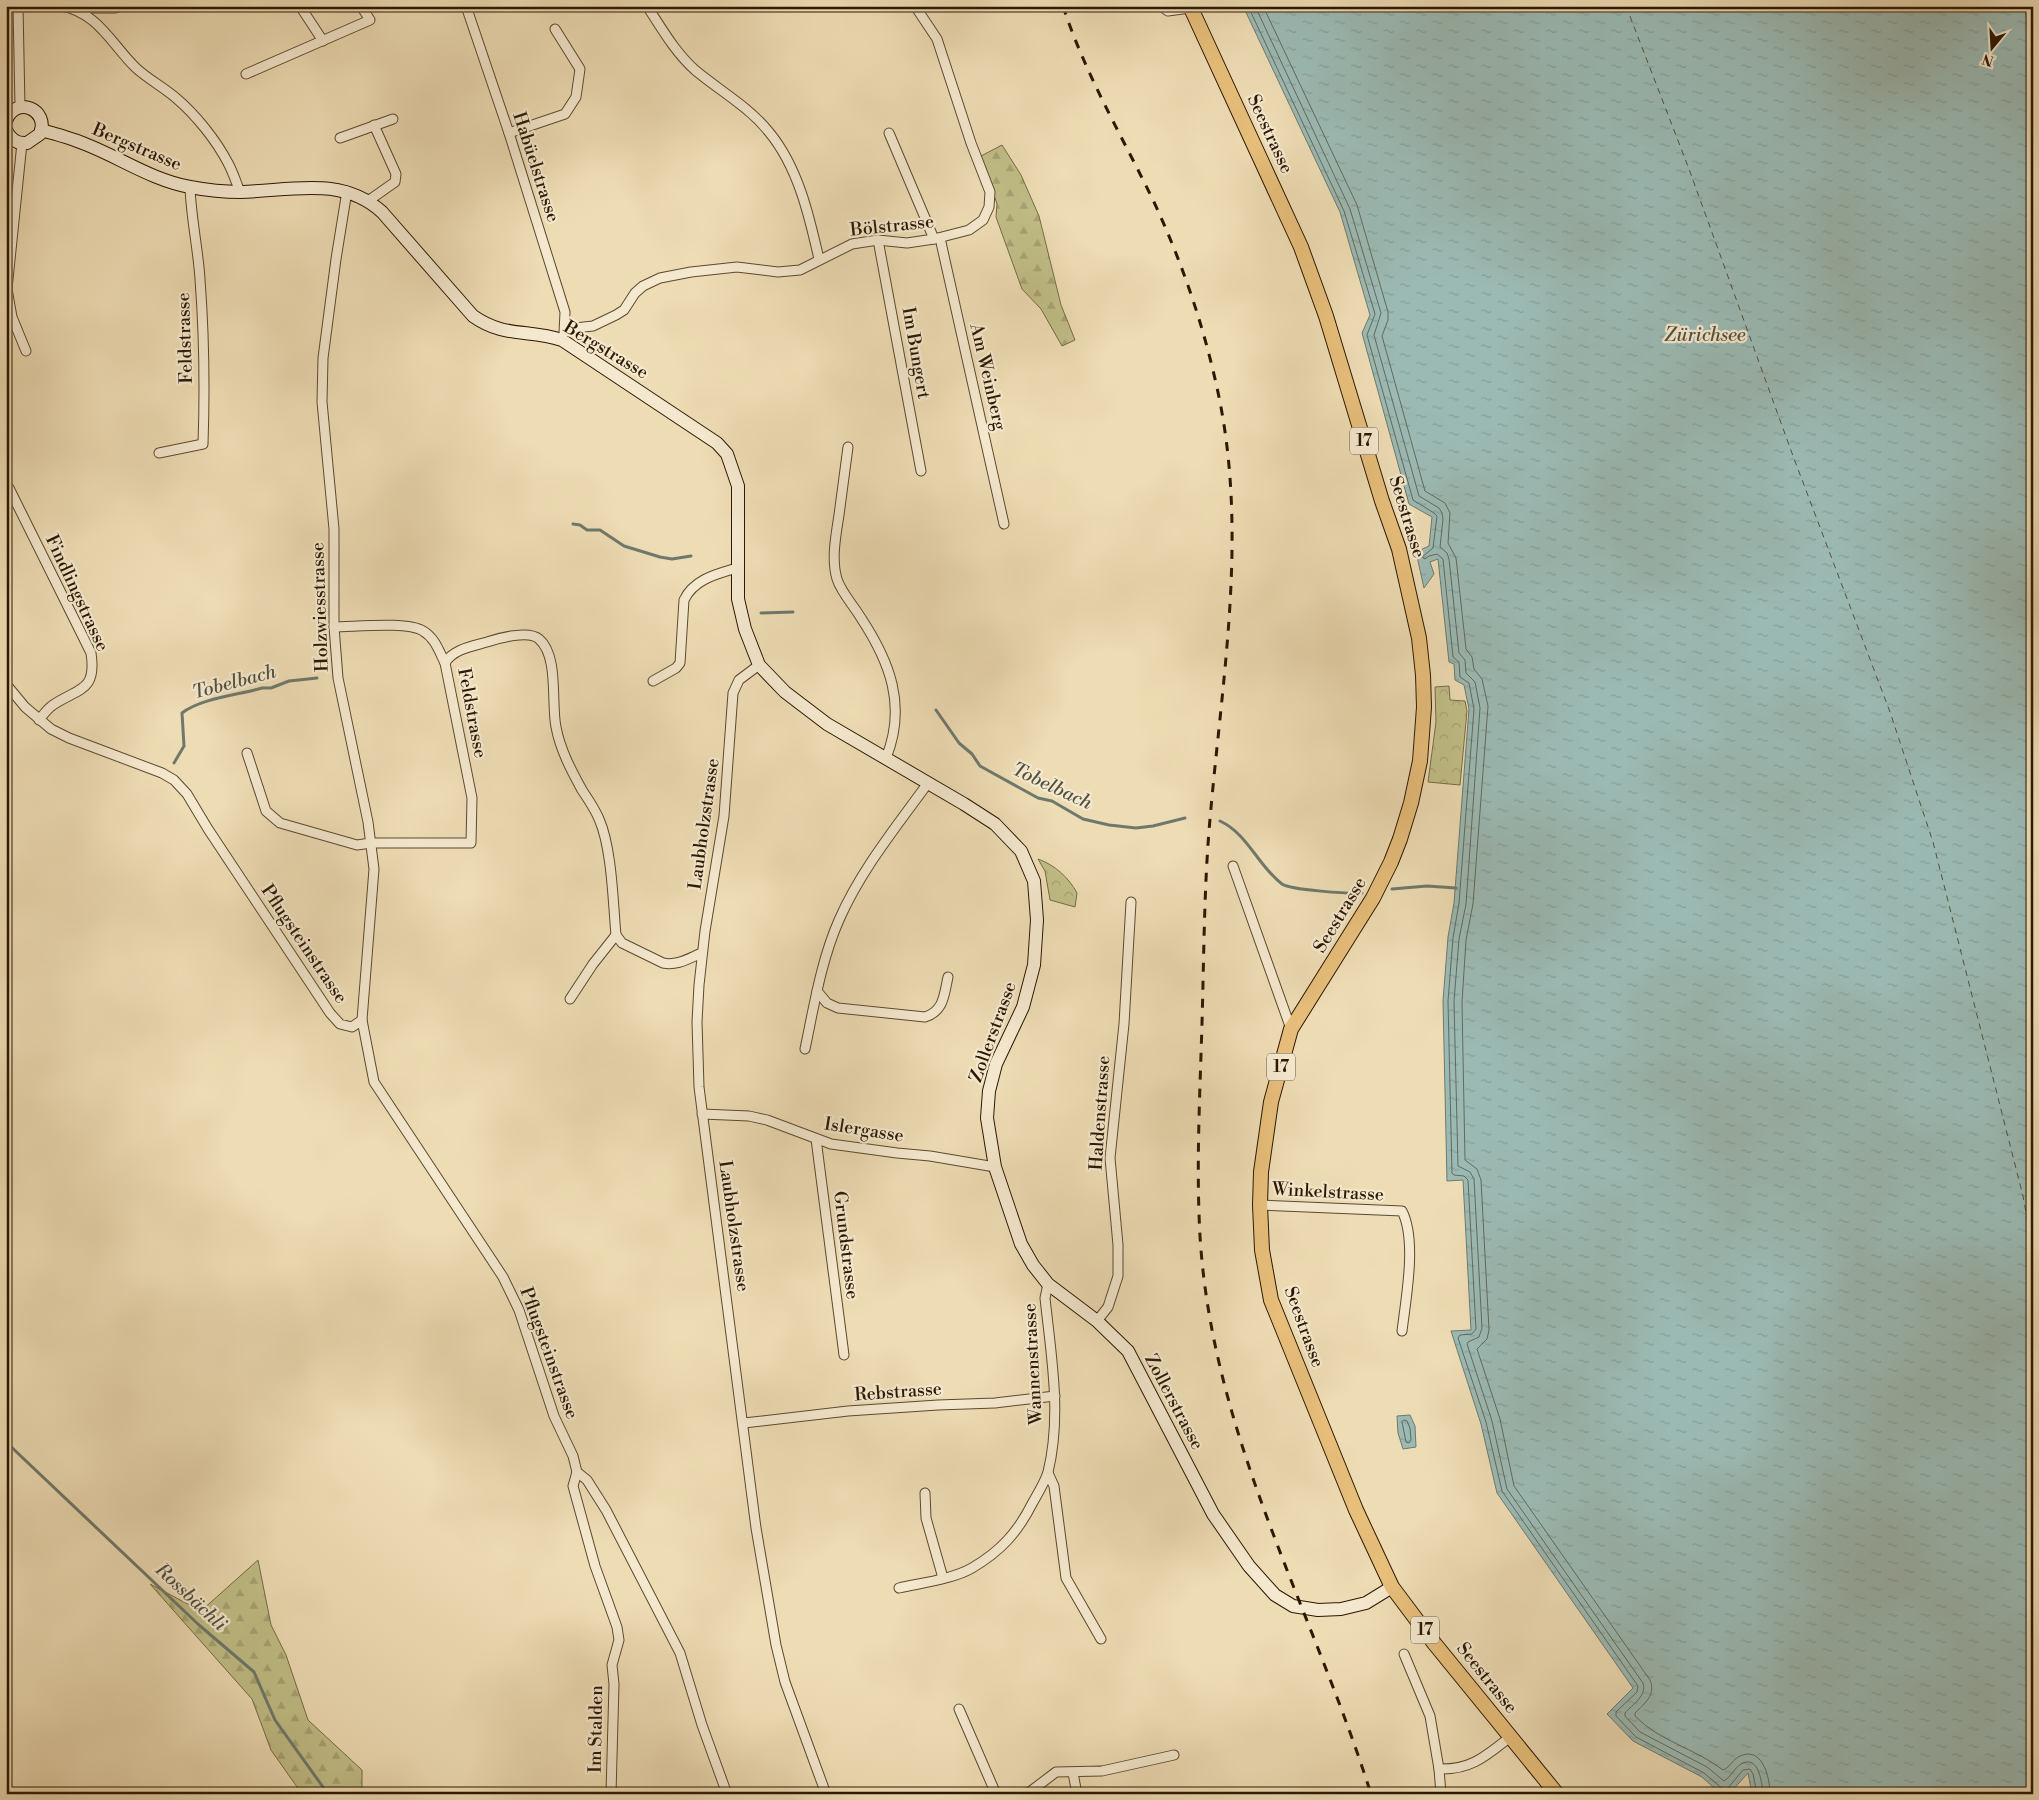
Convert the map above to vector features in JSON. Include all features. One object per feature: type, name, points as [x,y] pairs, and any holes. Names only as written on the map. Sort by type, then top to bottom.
[{"type":"main road","name":"Seestrasse","points":[[1190,7],[1293,228],[1326,316],[1382,501],[1399,549],[1421,653],[1424,707],[1420,761],[1411,803],[1400,839],[1373,898],[1291,1029],[1271,1102],[1262,1172],[1260,1205],[1262,1250],[1272,1300],[1356,1510],[1392,1587],[1557,1794]]},
{"type":"street","points":[[18,6],[20,107]]},
{"type":"street","points":[[66,7],[115,8],[122,6]]},
{"type":"street","points":[[300,6],[323,41]]},
{"type":"street","points":[[246,74],[370,20],[361,6]]},
{"type":"street","name":"Habüelstrasse","points":[[466,6],[509,133],[565,312],[564,334]]},
{"type":"street","points":[[647,6],[676,52],[697,71],[734,98],[768,131],[790,162],[811,222],[818,259]]},
{"type":"street","name":"Bölstrasse","points":[[564,334],[593,326],[616,315],[624,310],[642,286],[660,278],[736,267],[778,272],[800,270],[818,259],[852,244],[878,240],[907,243],[937,238],[969,230],[983,220],[989,207],[990,192],[970,143],[937,39],[915,6]]},
{"type":"street","points":[[1161,6],[1168,11],[1190,7]]},
{"type":"street","points":[[66,7],[94,21],[111,37],[136,67],[176,98],[202,125],[228,163],[240,192]]},
{"type":"street","points":[[509,133],[565,114],[576,97],[580,69],[555,29]]},
{"type":"street","points":[[6,121],[10,113],[20,107],[32,109],[37,112],[40,118],[42,130],[36,138],[22,143],[12,139],[6,130]]},
{"type":"street","points":[[340,138],[393,118]]},
{"type":"street","points":[[368,200],[395,182],[396,174],[374,126]]},
{"type":"street","name":"Bergstrasse","points":[[42,130],[85,144],[154,177],[190,187],[240,192],[323,187],[347,192],[368,200],[388,219],[473,316],[503,331],[564,334],[717,443],[727,454],[738,486],[737,562]]},
{"type":"street","name":"Am Weinberg","points":[[889,133],[937,238],[1004,524]]},
{"type":"street","points":[[22,143],[7,289],[12,317],[26,351]]},
{"type":"street","name":"Feldstrasse","points":[[160,453],[203,444],[200,286],[190,187]]},
{"type":"street","name":"Holzwiesstrasse","points":[[347,192],[334,274],[322,380],[322,402],[334,529],[334,627],[338,678],[368,822],[374,869],[362,1020]]},
{"type":"street","name":"Im Bungert","points":[[878,240],[921,471]]},
{"type":"street","points":[[848,447],[835,546],[835,570],[837,582],[866,625],[886,661],[893,682],[895,705],[892,742],[886,758]]},
{"type":"street","name":"Findlingstrasse","points":[[9,488],[91,654],[93,667],[89,681],[83,689],[53,705],[39,720]]},
{"type":"street","points":[[653,681],[676,668],[680,663],[684,600],[687,594],[706,577],[737,562]]},
{"type":"street","name":"Zollerstrasse","points":[[737,562],[738,599],[759,665],[785,692],[827,724],[995,824],[1021,851],[1034,881],[1037,920],[1034,965],[1023,1007],[996,1064],[989,1091],[987,1118],[995,1167],[1021,1244],[1033,1265],[1048,1284],[1097,1321],[1128,1351],[1213,1514],[1249,1566],[1275,1595],[1293,1606],[1318,1610],[1341,1609],[1366,1603],[1392,1587]]},
{"type":"street","points":[[334,627],[407,626],[422,630],[435,642],[445,663]]},
{"type":"street","name":"Feldstrasse","points":[[370,843],[471,843],[472,798],[445,663],[451,654],[494,640],[528,634],[537,637],[543,644],[551,666],[554,710],[560,742],[574,777],[599,819],[606,843],[616,936]]},
{"type":"street","name":"Laubholzstrasse","points":[[759,665],[738,680],[733,692],[724,816],[702,953],[697,1022],[702,1114],[744,1423],[756,1528],[776,1645],[785,1682],[826,1794]]},
{"type":"street","name":"Pflugsteinstrasse","points":[[6,684],[25,707],[39,720],[58,733],[162,773],[182,787],[330,1013],[340,1024],[346,1026],[352,1027],[362,1020],[374,1082],[503,1276],[519,1310],[561,1436],[572,1456],[577,1472],[573,1486],[595,1566],[617,1627],[619,1640],[612,1665]]},
{"type":"street","points":[[247,753],[266,811],[280,823],[357,845],[370,843]]},
{"type":"street","points":[[804,1049],[817,991],[838,922],[859,880],[928,783]]},
{"type":"street","points":[[1233,866],[1291,1029]]},
{"type":"street","name":"Haldenstrasse","points":[[1097,1321],[1108,1306],[1118,1276],[1118,1245],[1110,1158],[1124,1024],[1130,902]]},
{"type":"street","points":[[570,999],[593,964],[616,936],[622,943],[663,963],[679,963],[702,953]]},
{"type":"street","points":[[817,991],[827,1003],[838,1008],[925,1017],[935,1014],[943,1002],[948,977]]},
{"type":"street","name":"Islergasse","points":[[702,1114],[749,1116],[766,1120],[831,1144],[897,1154],[930,1156],[995,1167]]},
{"type":"street","name":"Grundstrasse","points":[[816,1139],[844,1355]]},
{"type":"street","name":"Winkelstrasse","points":[[1260,1205],[1402,1211],[1407,1221],[1409,1263],[1402,1331]]},
{"type":"street","name":"Wannenstrasse","points":[[899,1588],[971,1569],[1006,1544],[1023,1521],[1048,1473],[1054,1426],[1055,1396],[1045,1298],[1048,1284]]},
{"type":"street","name":"Rebstrasse","points":[[744,1423],[848,1411],[995,1403],[1055,1396]]},
{"type":"street","name":"Pflugsteinstrasse","points":[[577,1472],[587,1480],[606,1510],[680,1653],[702,1726],[727,1794]]},
{"type":"street","name":"Wannenstrasse","points":[[1048,1473],[1054,1486],[1066,1578],[1101,1639]]},
{"type":"street","points":[[925,1493],[926,1518],[942,1578]]},
{"type":"street","points":[[1404,1654],[1430,1716],[1439,1769],[1441,1794]]},
{"type":"street","name":"Im Stalden","points":[[612,1665],[614,1684],[612,1794]]},
{"type":"street","points":[[959,1709],[996,1794]]},
{"type":"street","points":[[1439,1769],[1457,1769],[1483,1758],[1510,1737]]},
{"type":"street","points":[[1027,1794],[1056,1772],[1102,1771],[1174,1755]]},
{"type":"street","points":[[1073,1773],[1077,1794]]},
{"type":"green space","points":[[1002,145],[1021,175],[1039,216],[1061,305],[1075,340],[1062,346],[1041,309],[1022,289],[996,217],[997,204],[981,156]]},
{"type":"green space","points":[[1449,686],[1450,700],[1465,701],[1467,711],[1460,785],[1428,782],[1436,722],[1435,687]]},
{"type":"green space","points":[[1038,859],[1056,868],[1070,882],[1077,893],[1075,907],[1050,900],[1045,871]]},
{"type":"green space","points":[[258,1560],[271,1625],[286,1655],[308,1720],[362,1770],[362,1794],[302,1794],[271,1750],[252,1699],[150,1584],[201,1611]]},
{"type":"water","name":"Zürichsee","points":[[1243,6],[2033,6],[2033,1794],[1752,1794],[1748,1773],[1729,1794],[1721,1794],[1702,1777],[1633,1741],[1607,1714],[1633,1688],[1497,1493],[1481,1424],[1451,1331],[1471,1330],[1463,1180],[1447,1181],[1443,1001],[1448,937],[1454,903],[1469,709],[1464,685],[1455,680],[1454,664],[1449,662],[1438,559],[1430,562],[1434,574],[1424,588],[1416,552],[1429,546],[1432,517],[1409,504],[1362,333],[1370,315],[1340,212]]},
{"type":"water","points":[[1410,1415],[1415,1426],[1416,1447],[1403,1449],[1398,1433],[1397,1416]]},
{"type":"waterway","name":"Tobelbach","points":[[573,524],[580,525],[587,530],[600,530],[624,546],[660,557],[672,559],[691,556]]},
{"type":"waterway","name":"Tobelbach","points":[[761,613],[793,612]]},
{"type":"waterway","name":"Tobelbach","points":[[174,763],[184,746],[182,713],[190,708],[210,700],[262,688],[271,688],[289,681],[317,678]]},
{"type":"waterway","name":"Tobelbach","points":[[936,710],[959,743],[972,754],[980,766],[1038,798],[1052,801],[1083,819],[1109,825],[1136,828],[1185,818]]},
{"type":"waterway","name":"Tobelbach","points":[[1220,821],[1230,827],[1246,842],[1266,868],[1282,884],[1308,890],[1362,893]]},
{"type":"waterway","name":"Tobelbach","points":[[1392,889],[1427,886],[1456,888]]},
{"type":"waterway","name":"Rossbächli","points":[[6,1442],[199,1625],[254,1672],[275,1720],[328,1794]]},
{"type":"ferry route","points":[[1626,6],[1689,169],[1793,456],[1890,712],[1933,842],[2023,1196],[2033,1250]]},
{"type":"railway","points":[[1063,6],[1082,56],[1153,200],[1184,274],[1201,324],[1220,402],[1228,454],[1232,506],[1232,558],[1226,662],[1206,870],[1198,1183],[1200,1236],[1208,1309],[1223,1381],[1244,1451],[1371,1794]]}]
